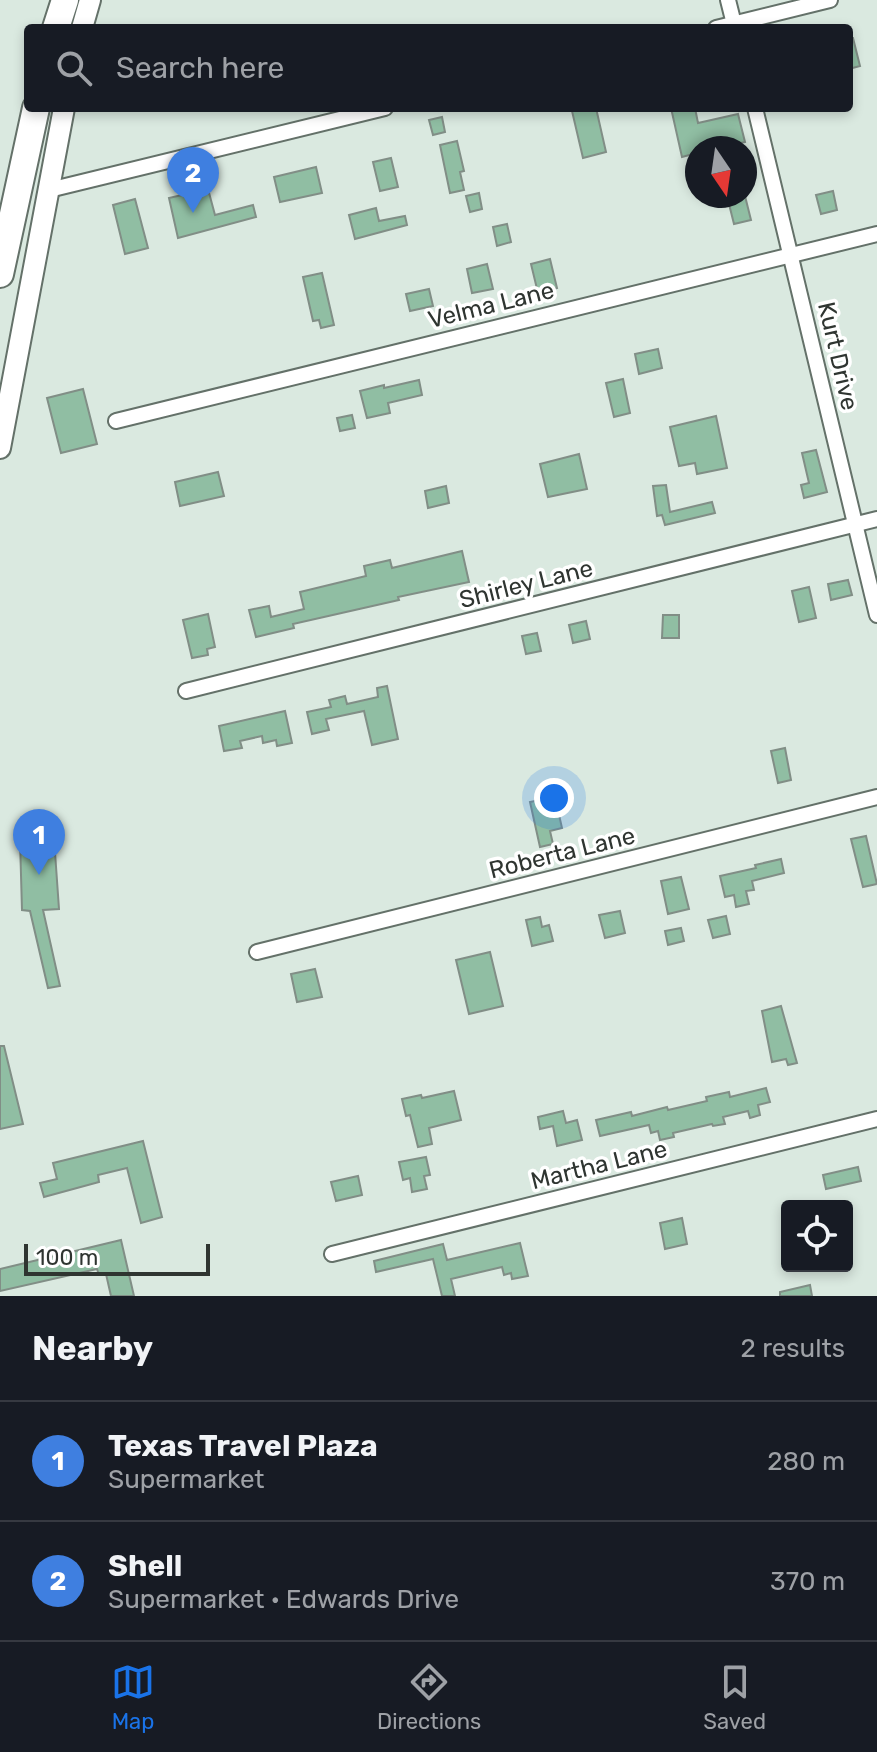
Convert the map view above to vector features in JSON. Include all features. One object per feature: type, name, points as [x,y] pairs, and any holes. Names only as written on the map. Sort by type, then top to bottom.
[{"type":"highway","points":[[57,24],[65,0]]},
{"type":"highway","points":[[0,274],[35,112]]},
{"type":"main road","points":[[80,24],[82,0]]},
{"type":"main road","points":[[81,24],[90,0]]},
{"type":"main road","points":[[0,448],[63,112]]},
{"type":"street","points":[[728,0],[734,24]]},
{"type":"street","points":[[742,24],[830,0]]},
{"type":"street","points":[[49,190],[369,112]]},
{"type":"street","name":"Kurt Drive","points":[[756,112],[877,615]]},
{"type":"street","name":"Velma Lane","points":[[116,421],[877,234]]},
{"type":"street","name":"Shirley Lane","points":[[186,691],[877,519]]},
{"type":"street","name":"Roberta Lane","points":[[257,952],[877,797]]},
{"type":"street","name":"Martha Lane","points":[[332,1254],[877,1119]]},
{"type":"building","points":[[853,38],[860,66],[853,68]]},
{"type":"building","points":[[572,112],[597,112],[606,152],[583,158]]},
{"type":"building","points":[[672,112],[696,112],[698,123],[738,114],[744,136],[685,136],[685,156],[682,157]]},
{"type":"building","points":[[442,117],[445,132],[433,135],[429,120]]},
{"type":"building","points":[[457,141],[464,171],[460,172],[464,190],[450,193],[440,145]]},
{"type":"building","points":[[391,158],[398,187],[380,191],[373,162]]},
{"type":"building","points":[[316,167],[322,193],[280,202],[274,177]]},
{"type":"building","points":[[208,189],[215,215],[253,205],[256,217],[178,238],[169,198]]},
{"type":"building","points":[[833,191],[837,210],[821,214],[816,195]]},
{"type":"building","points":[[479,193],[482,209],[470,212],[466,196]]},
{"type":"building","points":[[135,199],[148,248],[125,254],[113,205]]},
{"type":"building","points":[[376,208],[379,221],[405,216],[407,225],[355,239],[349,215]]},
{"type":"building","points":[[730,208],[748,208],[751,220],[734,224]]},
{"type":"building","points":[[507,224],[511,242],[497,246],[493,227]]},
{"type":"building","points":[[550,259],[557,288],[538,293],[531,264]]},
{"type":"building","points":[[487,264],[493,289],[472,293],[467,269]]},
{"type":"building","points":[[322,273],[334,325],[321,328],[319,320],[313,321],[303,277]]},
{"type":"building","points":[[429,289],[433,306],[410,311],[406,294]]},
{"type":"building","points":[[658,349],[662,368],[639,374],[635,354]]},
{"type":"building","points":[[623,379],[630,413],[614,417],[606,383]]},
{"type":"building","points":[[419,380],[422,395],[388,403],[390,413],[367,418],[360,391]]},
{"type":"building","points":[[83,389],[97,444],[61,453],[47,398]]},
{"type":"building","points":[[352,415],[355,428],[340,431],[337,418]]},
{"type":"building","points":[[716,416],[727,468],[697,474],[695,463],[679,466],[670,427]]},
{"type":"building","points":[[816,450],[827,492],[804,498],[801,485],[809,483],[802,453]]},
{"type":"building","points":[[579,454],[587,489],[548,497],[540,464]]},
{"type":"building","points":[[218,472],[224,496],[180,506],[175,482]]},
{"type":"building","points":[[666,485],[670,512],[712,502],[715,513],[665,525],[662,515],[657,516],[653,486]]},
{"type":"building","points":[[446,486],[449,503],[428,508],[425,491]]},
{"type":"building","points":[[462,551],[469,582],[293,624],[294,628],[256,637],[249,610],[269,606],[271,617],[304,609],[300,592],[366,576],[364,566],[390,560],[392,568]]},
{"type":"building","points":[[848,580],[852,595],[831,600],[828,584]]},
{"type":"building","points":[[809,587],[816,618],[799,622],[792,591]]},
{"type":"building","points":[[208,614],[215,647],[207,649],[208,655],[192,658],[183,620]]},
{"type":"building","points":[[663,615],[679,615],[679,638],[662,638]]},
{"type":"building","points":[[586,621],[590,639],[573,643],[569,625]]},
{"type":"building","points":[[537,633],[541,651],[526,654],[522,636]]},
{"type":"building","points":[[387,686],[398,739],[372,745],[364,711],[326,719],[329,730],[312,734],[307,712],[331,707],[329,700],[345,696],[347,704],[378,697],[377,688]]},
{"type":"building","points":[[285,711],[292,743],[277,746],[276,740],[263,743],[262,736],[240,741],[242,748],[224,751],[219,726]]},
{"type":"building","points":[[785,748],[791,780],[778,783],[771,751]]},
{"type":"building","points":[[555,797],[562,828],[550,831],[553,844],[540,847],[530,802]]},
{"type":"building","points":[[866,836],[877,884],[863,887],[851,839]]},
{"type":"building","points":[[54,838],[59,909],[43,910],[60,986],[48,988],[30,911],[22,910],[20,840]]},
{"type":"building","points":[[781,859],[784,873],[752,881],[754,890],[746,891],[749,904],[736,907],[734,895],[725,897],[720,876]]},
{"type":"building","points":[[681,877],[689,909],[668,914],[661,881]]},
{"type":"building","points":[[620,911],[625,933],[605,938],[599,915]]},
{"type":"building","points":[[726,916],[730,934],[713,938],[708,920]]},
{"type":"building","points":[[540,917],[542,927],[549,925],[553,941],[532,946],[526,920]]},
{"type":"building","points":[[681,928],[684,941],[668,945],[665,931]]},
{"type":"building","points":[[490,952],[503,1006],[469,1014],[456,960]]},
{"type":"building","points":[[315,969],[322,997],[297,1002],[291,974]]},
{"type":"building","points":[[781,1006],[797,1063],[788,1065],[786,1059],[772,1062],[762,1011]]},
{"type":"building","points":[[0,1046],[4,1046],[23,1124],[0,1129]]},
{"type":"building","points":[[766,1088],[770,1102],[758,1105],[760,1115],[750,1118],[748,1111],[723,1117],[725,1124],[673,1133],[674,1137],[660,1140],[658,1131],[651,1133],[649,1125],[600,1136],[596,1120],[631,1112],[632,1116],[667,1107],[668,1110],[707,1101],[706,1097],[729,1092],[730,1097]]},
{"type":"building","points":[[454,1091],[461,1120],[429,1128],[432,1144],[418,1147],[410,1115],[406,1116],[402,1099]]},
{"type":"building","points":[[563,1111],[566,1123],[577,1120],[582,1140],[557,1146],[553,1126],[540,1129],[538,1117]]},
{"type":"building","points":[[143,1141],[162,1217],[141,1223],[127,1168],[98,1175],[99,1182],[44,1197],[40,1183],[57,1179],[53,1163]]},
{"type":"building","points":[[426,1157],[430,1175],[424,1176],[427,1189],[412,1192],[410,1178],[403,1180],[399,1162]]},
{"type":"building","points":[[858,1167],[861,1181],[826,1189],[823,1175]]},
{"type":"building","points":[[358,1176],[362,1195],[336,1201],[331,1182]]},
{"type":"building","points":[[682,1218],[687,1244],[665,1249],[660,1223]]},
{"type":"building","points":[[121,1240],[134,1296],[111,1296],[106,1274],[99,1275],[97,1269],[0,1291],[0,1269]]},
{"type":"building","points":[[520,1243],[528,1276],[512,1279],[511,1273],[504,1275],[502,1267],[451,1279],[455,1296],[442,1296],[433,1259],[376,1272],[374,1261],[443,1244],[447,1260]]},
{"type":"building","points":[[810,1285],[812,1296],[780,1296],[780,1292]]},
{"type":"place","name":"Shell","points":[[193,213]]},
{"type":"place","name":"Texas Travel Plaza","points":[[39,875]]}]
